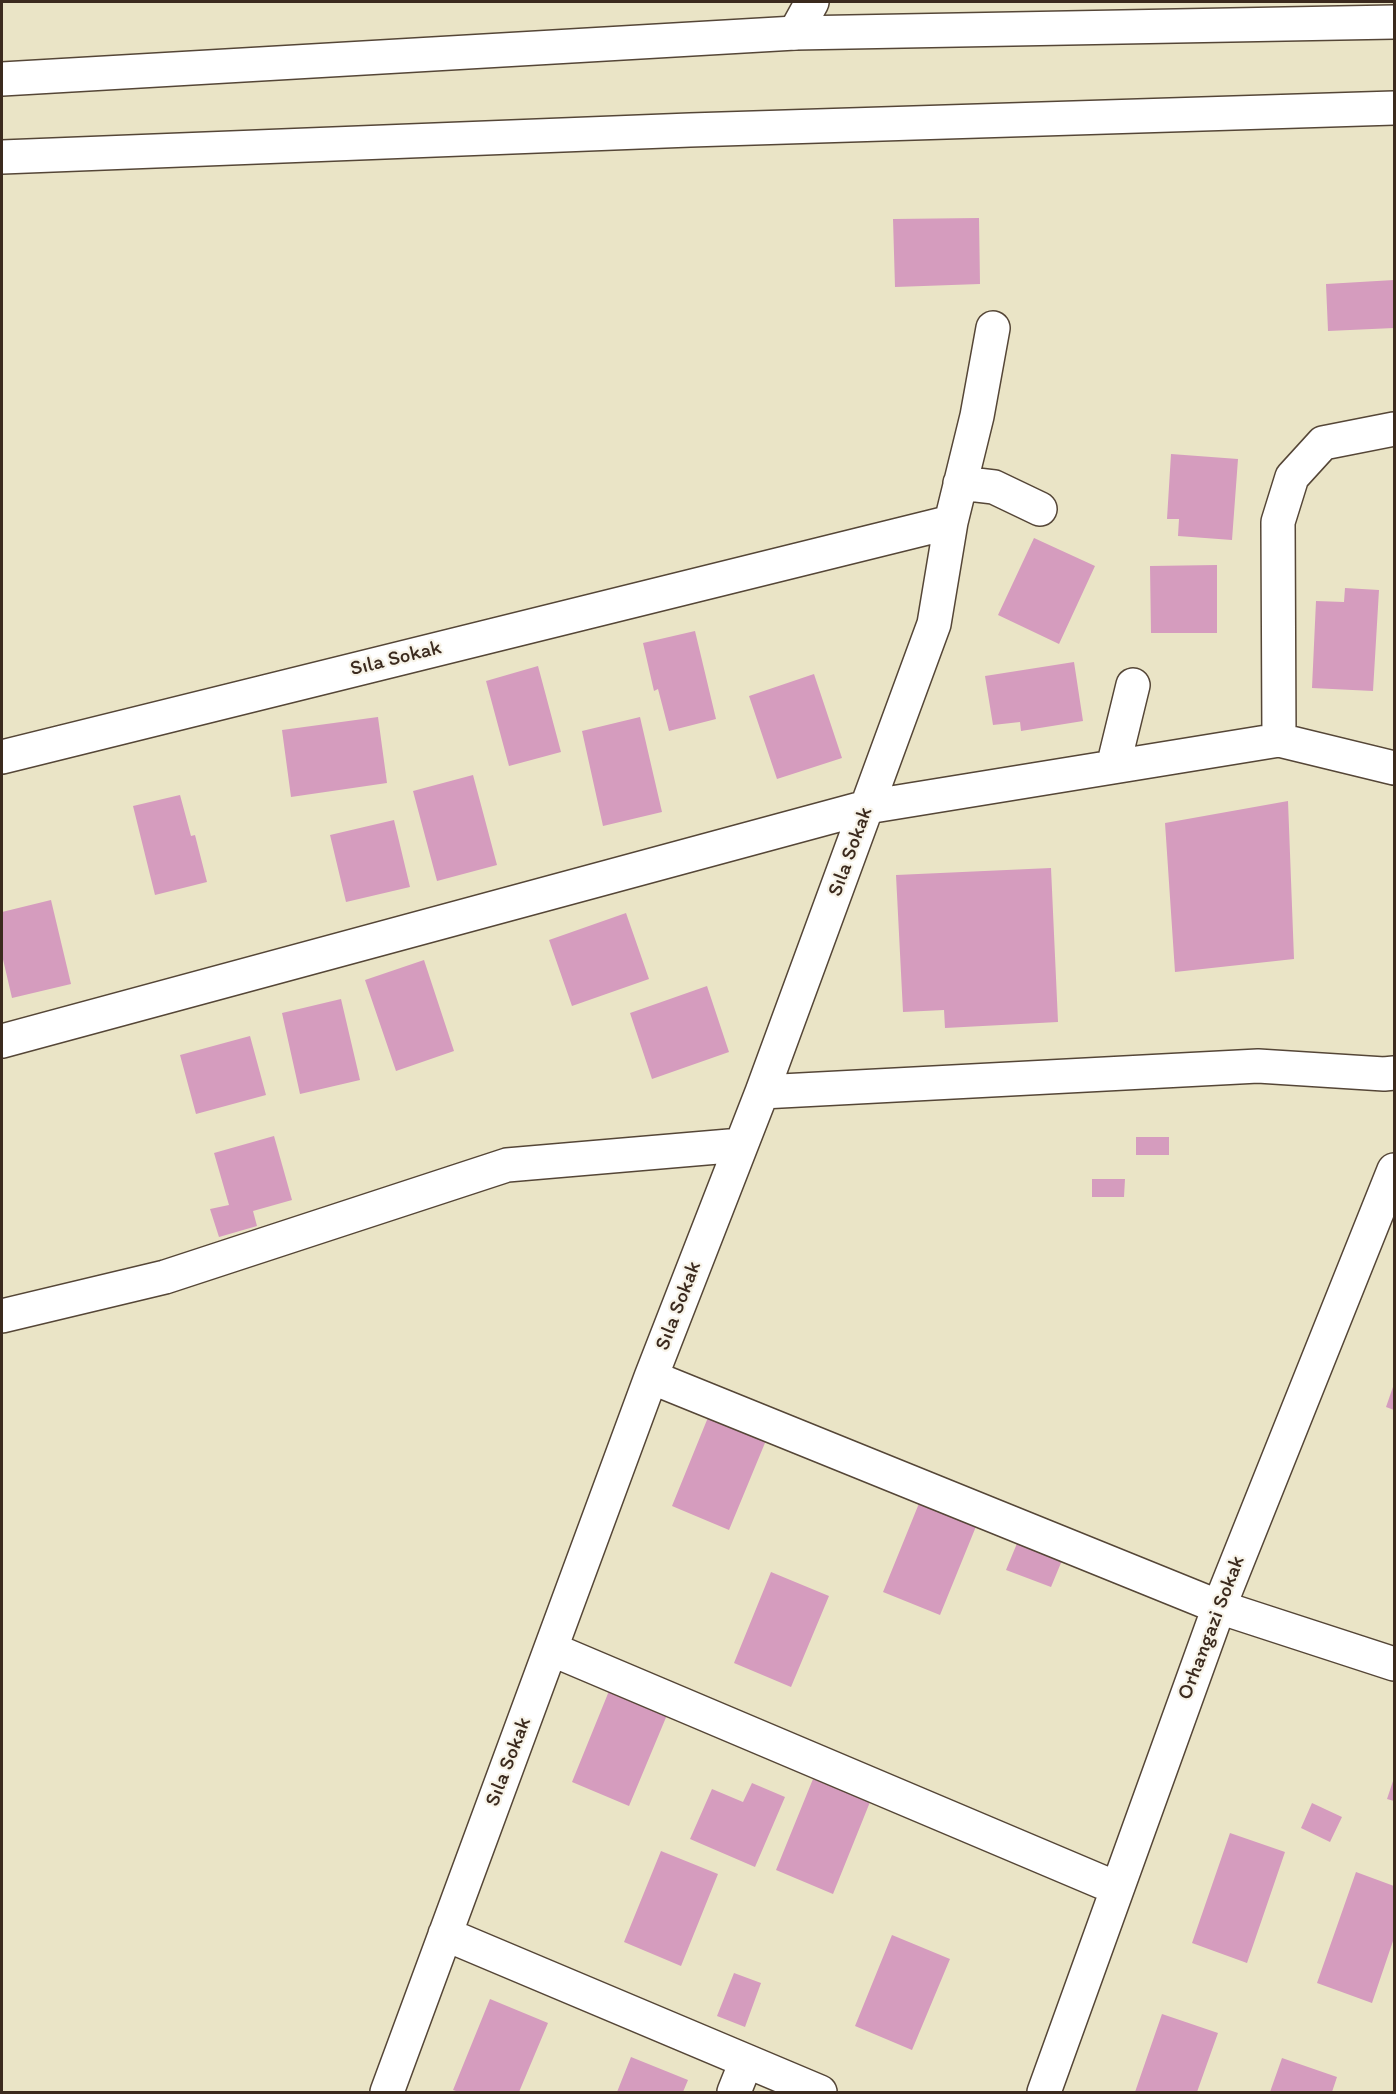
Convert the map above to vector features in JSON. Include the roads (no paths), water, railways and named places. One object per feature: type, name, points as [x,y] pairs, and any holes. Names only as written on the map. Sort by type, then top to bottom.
[{"type":"street","points":[[795,33],[813,2]]},
{"type":"street","points":[[2,79],[795,33],[1395,22]]},
{"type":"street","points":[[2,157],[702,129],[1395,108]]},
{"type":"street","points":[[951,522],[977,416],[993,328]]},
{"type":"street","points":[[1279,740],[1278,522],[1292,477],[1323,443],[1395,429]]},
{"type":"street","points":[[960,483],[994,487],[1040,509]]},
{"type":"street","name":"Sıla Sokak","points":[[2,757],[951,522],[934,624],[762,1092],[651,1377],[387,2092]]},
{"type":"street","points":[[1113,766],[1133,685]]},
{"type":"street","points":[[2,1041],[867,807],[1279,740],[1395,768]]},
{"type":"street","points":[[762,1092],[1258,1066],[1395,1073]]},
{"type":"street","points":[[2,1316],[165,1277],[507,1165],[741,1145]]},
{"type":"street","name":"Orhangazi Sokak","points":[[1044,2092],[1219,1607],[1395,1170]]},
{"type":"street","points":[[651,1377],[1219,1607],[1395,1664]]},
{"type":"street","points":[[551,1649],[1116,1888]]},
{"type":"street","points":[[445,1934],[820,2092]]},
{"type":"street","points":[[734,2092],[746,2061]]}]
